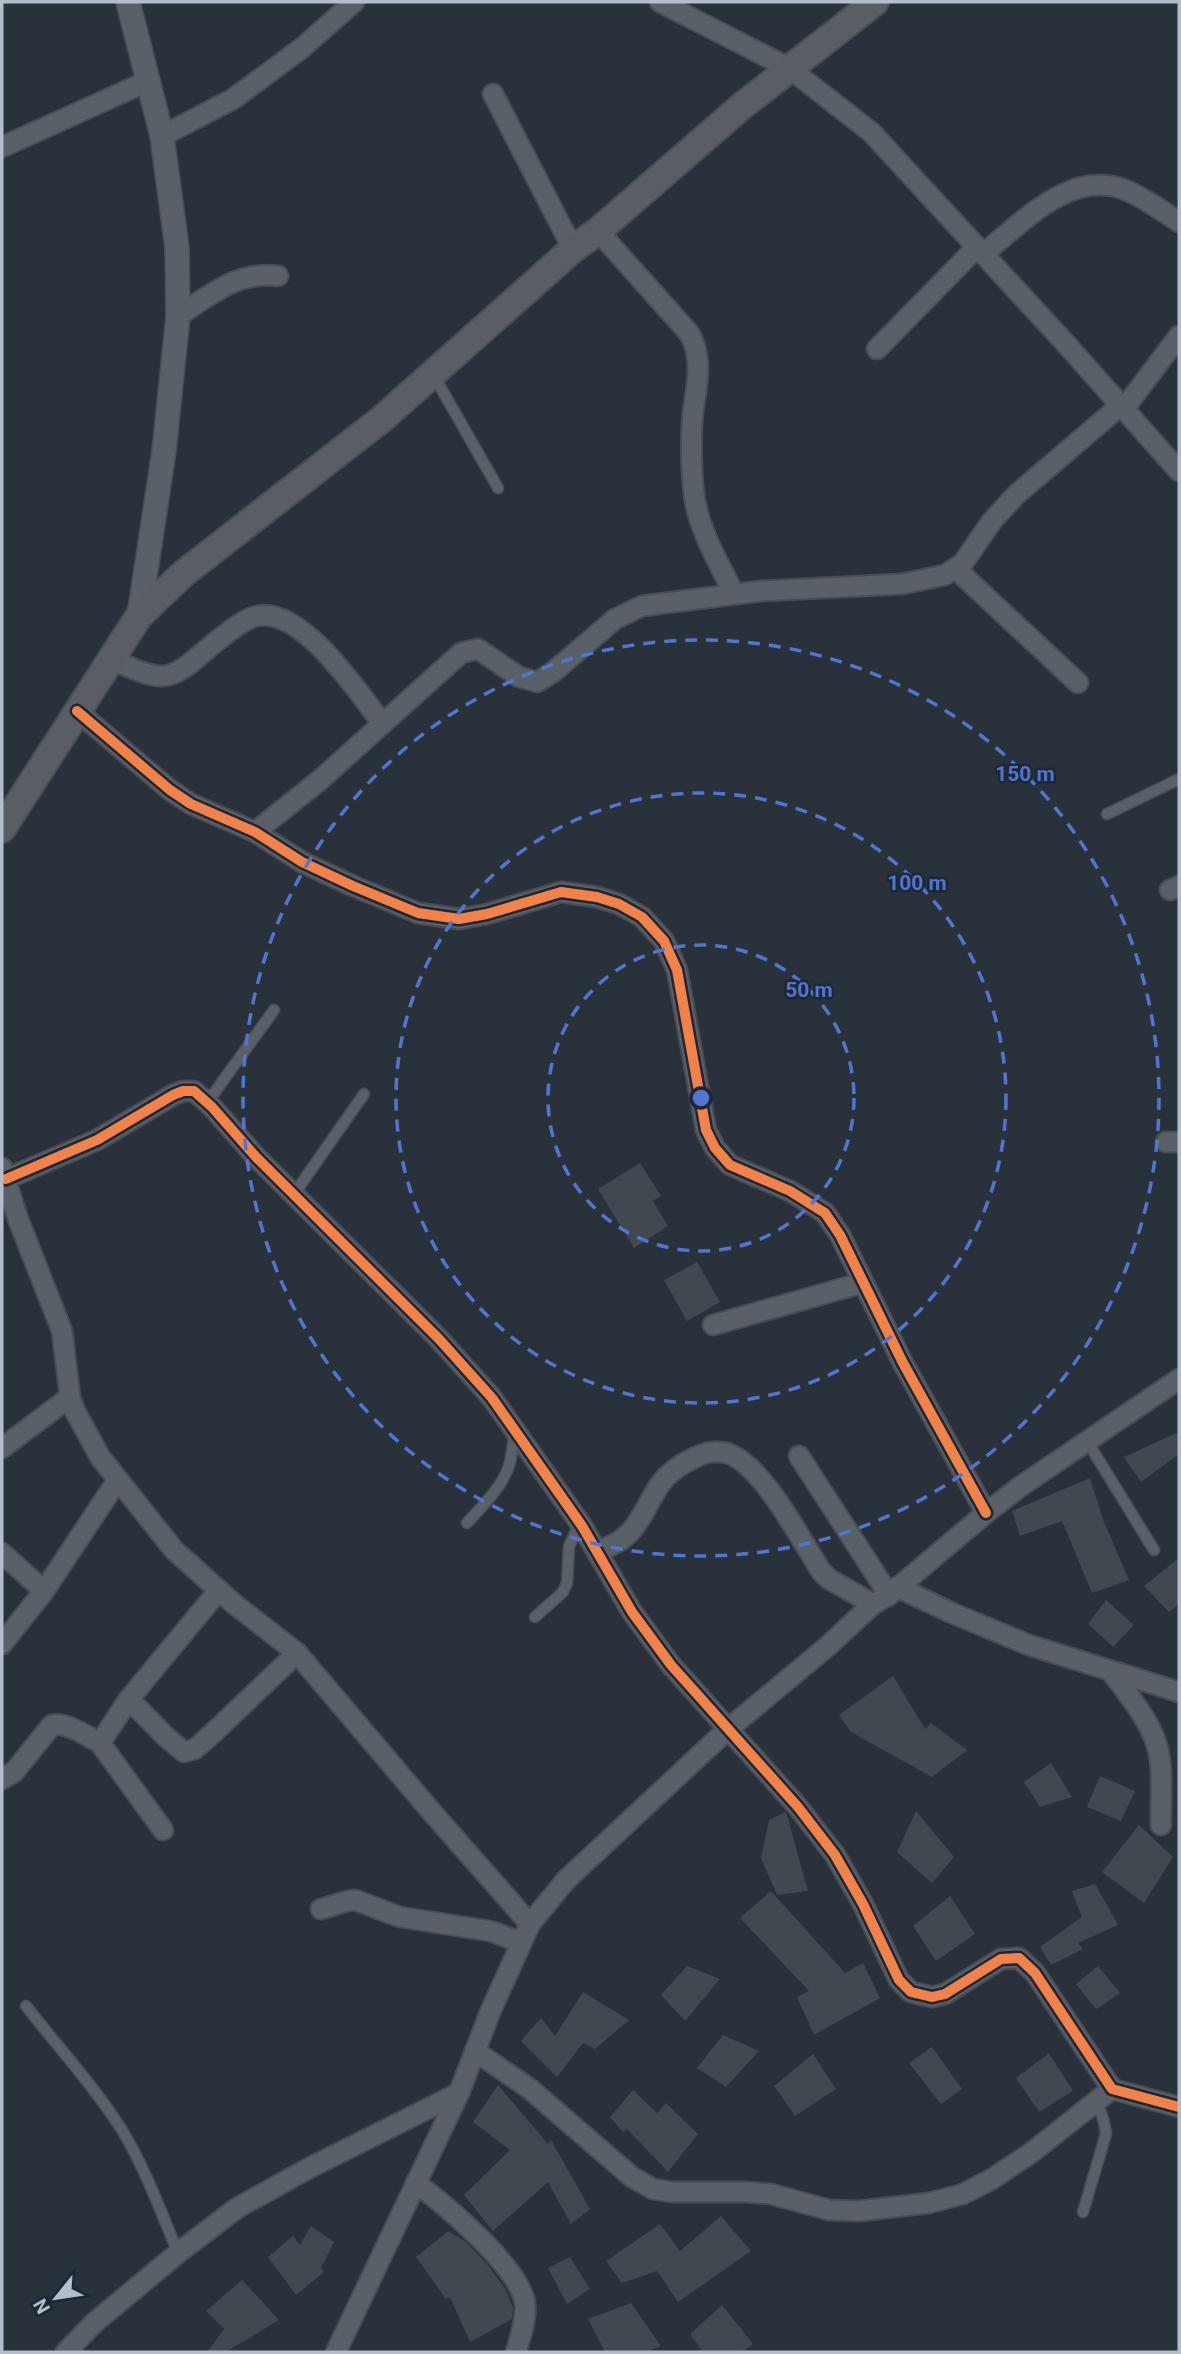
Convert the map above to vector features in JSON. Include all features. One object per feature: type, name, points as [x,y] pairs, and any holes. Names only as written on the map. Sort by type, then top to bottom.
[{"type":"main road","points":[[2,829],[139,616],[183,574],[325,465],[433,374],[573,249],[598,231],[789,68],[875,2]]},
{"type":"street","points":[[128,2],[162,135],[177,248],[178,316],[164,451],[139,616]]},
{"type":"street","points":[[162,135],[233,99],[302,48],[354,2]]},
{"type":"street","points":[[660,2],[789,68],[871,132],[1179,471]]},
{"type":"street","points":[[2,147],[148,81]]},
{"type":"street","points":[[493,94],[573,249]]},
{"type":"street","points":[[877,349],[980,250],[1073,188],[1096,184],[1124,189],[1179,222]]},
{"type":"street","points":[[598,231],[696,344],[699,362],[692,421],[691,459],[695,498],[705,532],[734,594]]},
{"type":"street","points":[[178,316],[241,278],[259,273],[278,276]]},
{"type":"street","points":[[256,832],[320,780],[461,653],[478,649],[519,677],[537,682],[553,672],[615,619],[642,606],[734,594],[902,584],[945,575],[963,563],[992,521],[1017,494],[1121,408],[1179,337]]},
{"type":"street","points":[[956,569],[1078,683]]},
{"type":"street","points":[[112,660],[157,676],[167,676],[179,671],[222,636],[254,616],[274,615],[327,652],[382,723]]},
{"type":"street","points":[[77,711],[170,790],[191,804],[256,832],[302,862],[418,913],[459,919],[487,914],[561,892],[619,904],[642,918],[664,942],[677,970],[706,1130],[715,1148],[730,1165],[790,1191],[825,1213],[840,1235],[903,1363],[986,1513]]},
{"type":"street","points":[[530,1924],[297,1653],[174,1550],[100,1457],[70,1397],[62,1331],[18,1219],[4,1172],[97,1140],[173,1095],[194,1091],[256,1157],[439,1339],[492,1398],[580,1523],[632,1612],[671,1665],[798,1807],[835,1855],[863,1904],[899,1980],[911,1992],[932,1997],[944,1994],[1002,1959],[1019,1958],[1035,1973],[1104,2095]]},
{"type":"street","points":[[713,1325],[862,1283]]},
{"type":"street","points":[[336,2352],[459,2093],[520,1942],[530,1924],[566,1880],[727,1730],[986,1513],[1179,1378]]},
{"type":"street","points":[[2,1448],[70,1397]]},
{"type":"street","points":[[597,1552],[623,1539],[661,1483],[677,1466],[701,1455],[722,1451],[751,1468],[772,1492],[821,1572],[829,1579],[952,1613],[1029,1645],[1179,1692]]},
{"type":"street","points":[[799,1456],[886,1595]]},
{"type":"street","points":[[2,1644],[44,1591],[117,1481]]},
{"type":"street","points":[[2,1553],[44,1591]]},
{"type":"street","points":[[100,1743],[129,1699],[219,1590]]},
{"type":"street","points":[[129,1699],[166,1737],[184,1752],[190,1752],[297,1653]]},
{"type":"street","points":[[1111,1671],[1154,1738],[1160,1759],[1161,1825]]},
{"type":"street","points":[[2,1779],[14,1772],[52,1725],[58,1723],[100,1743],[163,1830]]},
{"type":"street","points":[[321,1909],[355,1900],[400,1917],[490,1931],[520,1942]]},
{"type":"street","points":[[475,2051],[530,2089],[632,2177],[653,2189],[672,2192],[771,2194],[829,2210],[859,2211],[929,2203],[963,2194],[992,2179],[1021,2159],[1104,2095],[1179,2107]]},
{"type":"street","points":[[66,2352],[93,2323],[237,2208],[311,2167],[459,2093]]},
{"type":"street","points":[[416,2183],[462,2220],[496,2257],[523,2294],[525,2315],[516,2352]]},
{"type":"lane","points":[[433,374],[498,488]]},
{"type":"lane","points":[[1107,814],[1179,779]]},
{"type":"lane","points":[[208,1103],[275,1010]]},
{"type":"lane","points":[[294,1194],[364,1094]]},
{"type":"lane","points":[[467,1523],[506,1474],[515,1430]]},
{"type":"lane","points":[[1087,1441],[1154,1550]]},
{"type":"lane","points":[[535,1618],[563,1592],[567,1583],[569,1546],[580,1523]]},
{"type":"lane","points":[[26,2006],[122,2130],[138,2159],[178,2253]]},
{"type":"lane","points":[[1083,2212],[1106,2134],[1104,2095]]},
{"type":"building","points":[[640,1163],[661,1196],[653,1201],[668,1226],[634,1248],[598,1189]]},
{"type":"building","points":[[697,1262],[720,1302],[687,1321],[664,1280]]},
{"type":"building","points":[[1179,1432],[1179,1454],[1141,1482],[1124,1457]]},
{"type":"building","points":[[1090,1478],[1104,1522],[1129,1580],[1092,1593],[1062,1521],[1020,1536],[1012,1511]]},
{"type":"building","points":[[1179,1558],[1179,1604],[1169,1612],[1144,1586]]},
{"type":"building","points":[[1106,1600],[1134,1625],[1113,1647],[1088,1624]]},
{"type":"building","points":[[893,1676],[925,1729],[931,1723],[967,1750],[932,1777],[851,1732],[839,1715]]},
{"type":"building","points":[[1051,1763],[1072,1797],[1040,1807],[1024,1782]]},
{"type":"building","points":[[1100,1776],[1135,1791],[1121,1821],[1087,1807]]},
{"type":"building","points":[[916,1811],[954,1857],[932,1883],[897,1852]]},
{"type":"building","points":[[786,1812],[808,1891],[777,1895],[761,1858],[769,1820]]},
{"type":"building","points":[[1139,1825],[1173,1857],[1144,1903],[1102,1872]]},
{"type":"building","points":[[1095,1884],[1118,1925],[1078,1943],[1083,1949],[1051,1965],[1040,1947],[1082,1917],[1072,1891]]},
{"type":"building","points":[[771,1891],[845,1973],[863,1963],[880,1998],[814,2035],[797,1997],[809,1991],[740,1918]]},
{"type":"building","points":[[950,1896],[975,1934],[936,1961],[913,1926]]},
{"type":"building","points":[[687,1966],[720,1979],[685,2021],[661,1995]]},
{"type":"building","points":[[1098,1966],[1120,1993],[1096,2009],[1076,1984]]},
{"type":"building","points":[[583,1992],[629,2020],[595,2049],[583,2043],[557,2077],[521,2041],[541,2018],[555,2036]]},
{"type":"building","points":[[723,2035],[759,2051],[726,2087],[697,2068]]},
{"type":"building","points":[[932,2047],[962,2089],[941,2104],[909,2063]]},
{"type":"building","points":[[1049,2053],[1073,2091],[1039,2112],[1016,2078]]},
{"type":"building","points":[[813,2054],[836,2089],[795,2116],[774,2086]]},
{"type":"building","points":[[498,2085],[548,2144],[551,2140],[590,2209],[571,2224],[548,2182],[493,2231],[464,2195],[510,2150],[473,2122]]},
{"type":"building","points":[[633,2090],[657,2113],[666,2103],[698,2134],[668,2172],[627,2129],[623,2132],[610,2117]]},
{"type":"building","points":[[721,2216],[751,2251],[678,2302],[657,2271],[622,2283],[606,2261],[660,2224],[680,2251]]},
{"type":"building","points":[[311,2226],[334,2242],[321,2268],[324,2272],[296,2295],[268,2257],[293,2236],[300,2245]]},
{"type":"building","points":[[448,2231],[466,2242],[487,2264],[506,2290],[513,2308],[512,2319],[470,2342],[450,2297],[446,2299],[416,2257]]},
{"type":"building","points":[[570,2257],[590,2289],[567,2304],[548,2268]]},
{"type":"building","points":[[242,2280],[279,2320],[226,2352],[207,2352],[224,2329],[206,2311]]},
{"type":"building","points":[[631,2303],[661,2346],[646,2352],[605,2352],[588,2319]]},
{"type":"building","points":[[722,2305],[753,2344],[742,2352],[703,2352],[690,2334]]},
{"type":"cycle path","points":[[77,711],[170,790],[191,804],[255,832],[302,862],[418,913],[459,919],[487,914],[561,892],[597,897],[619,904],[642,917],[664,941],[677,970],[706,1130],[715,1148],[730,1165],[790,1191],[825,1213],[840,1235],[903,1363],[986,1513]]},
{"type":"cycle path","points":[[6,1179],[97,1140],[173,1095],[194,1091],[212,1107],[256,1157],[439,1339],[492,1398],[582,1526],[632,1612],[671,1665],[798,1807],[835,1855],[863,1904],[899,1980],[911,1992],[932,1997],[945,1994],[1001,1959],[1019,1958],[1035,1973],[1112,2089],[1179,2107]]}]
